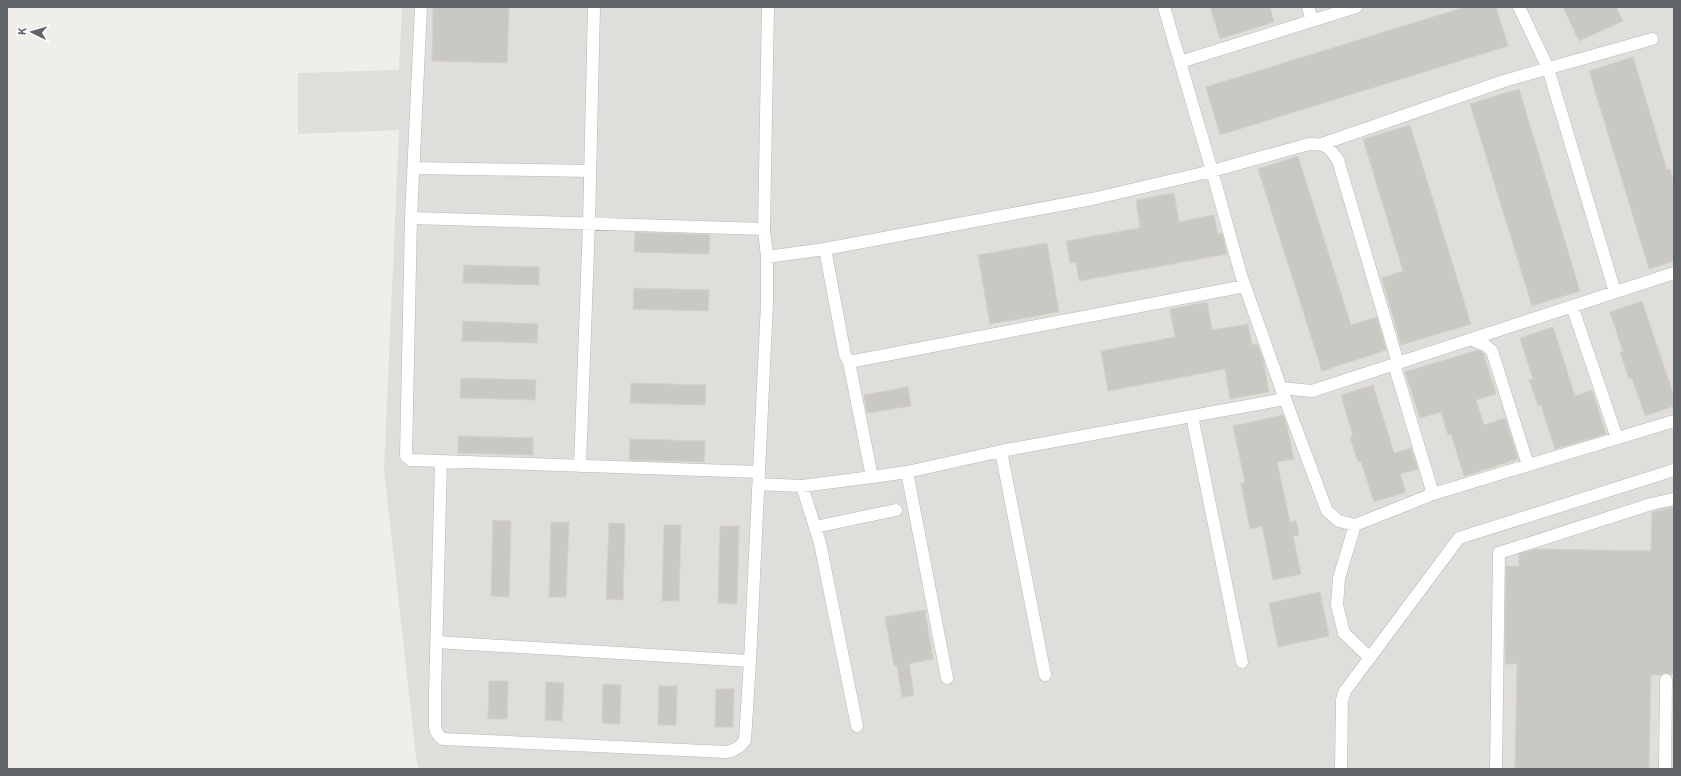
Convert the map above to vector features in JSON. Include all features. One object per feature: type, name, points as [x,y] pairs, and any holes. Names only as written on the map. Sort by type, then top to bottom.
[{"type":"lane","points":[[421,7],[412,218],[406,456],[411,460],[759,472]]},
{"type":"lane","points":[[580,466],[589,223],[594,7]]},
{"type":"lane","points":[[441,461],[435,727],[438,735],[443,739],[732,751],[739,748],[745,740],[750,661],[767,304],[764,229],[768,7]]},
{"type":"lane","points":[[1164,7],[1245,286],[1327,511],[1339,521],[1356,525],[1433,494],[1674,421]]},
{"type":"lane","points":[[1308,7],[1312,21]]},
{"type":"lane","points":[[1180,62],[1356,7]]},
{"type":"lane","points":[[1519,7],[1548,68],[1615,292]]},
{"type":"lane","points":[[766,257],[825,249],[1092,199],[1212,171],[1309,144],[1322,144],[1504,81],[1652,39]]},
{"type":"lane","points":[[1322,144],[1330,148],[1338,160],[1433,494]]},
{"type":"lane","points":[[415,168],[590,171]]},
{"type":"lane","points":[[412,218],[764,229]]},
{"type":"lane","points":[[825,249],[845,355],[849,362],[872,477]]},
{"type":"lane","points":[[759,484],[802,486],[907,472],[1001,451],[1192,416],[1283,393],[1312,391],[1674,273]]},
{"type":"lane","points":[[849,362],[1245,286]]},
{"type":"lane","points":[[1572,306],[1617,438]]},
{"type":"lane","points":[[1472,340],[1485,345],[1492,351],[1528,465]]},
{"type":"lane","points":[[1192,416],[1242,662]]},
{"type":"lane","points":[[1001,451],[1045,675]]},
{"type":"lane","points":[[1341,769],[1342,700],[1345,691],[1459,538],[1674,470]]},
{"type":"lane","points":[[907,472],[947,678]]},
{"type":"lane","points":[[802,486],[820,543],[857,726]]},
{"type":"lane","points":[[1496,769],[1499,553],[1651,504],[1674,499]]},
{"type":"lane","points":[[815,527],[896,510]]},
{"type":"lane","points":[[1356,525],[1339,578],[1337,604],[1344,633],[1370,658]]},
{"type":"lane","points":[[436,642],[750,661]]},
{"type":"lane","points":[[1665,769],[1666,680]]},
{"type":"shaded area","points":[[402,7],[1674,7],[1674,769],[419,769],[417,765],[384,470],[399,130],[298,134],[298,73],[399,70]]},
{"type":"building","points":[[433,7],[509,7],[507,63],[432,61]]},
{"type":"building","points":[[1210,7],[1270,7],[1274,22],[1220,39]]},
{"type":"building","points":[[1465,7],[1496,7],[1508,46],[1220,135],[1206,87]]},
{"type":"building","points":[[1563,7],[1616,7],[1623,21],[1579,41]]},
{"type":"building","points":[[1633,57],[1667,170],[1670,169],[1674,184],[1674,261],[1649,269],[1589,71]]},
{"type":"building","points":[[1519,89],[1580,291],[1532,306],[1470,104]]},
{"type":"building","points":[[1410,125],[1471,324],[1401,345],[1382,278],[1403,271],[1363,139]]},
{"type":"building","points":[[1298,156],[1351,325],[1377,317],[1386,350],[1322,371],[1258,169]]},
{"type":"building","points":[[1174,193],[1179,222],[1214,215],[1218,234],[1222,233],[1227,254],[1079,281],[1076,262],[1070,263],[1066,241],[1140,228],[1136,200]]},
{"type":"building","points":[[635,232],[710,235],[709,254],[634,252]]},
{"type":"building","points":[[1047,243],[1059,312],[990,324],[978,255]]},
{"type":"building","points":[[464,265],[539,267],[539,285],[463,283]]},
{"type":"building","points":[[634,288],[709,290],[708,311],[633,309]]},
{"type":"building","points":[[1642,301],[1674,396],[1674,406],[1645,416],[1632,378],[1629,379],[1620,352],[1623,351],[1610,312]]},
{"type":"building","points":[[1207,302],[1212,330],[1248,324],[1252,345],[1257,344],[1263,359],[1269,392],[1230,399],[1225,369],[1108,391],[1101,351],[1175,337],[1170,309]]},
{"type":"building","points":[[463,321],[538,324],[537,343],[462,341]]},
{"type":"building","points":[[1553,327],[1575,396],[1592,390],[1606,434],[1555,449],[1541,405],[1538,406],[1529,380],[1533,379],[1520,338]]},
{"type":"building","points":[[1478,350],[1483,353],[1496,394],[1476,400],[1484,425],[1505,418],[1518,459],[1464,476],[1451,434],[1448,435],[1441,412],[1420,418],[1405,372]]},
{"type":"building","points":[[461,378],[536,380],[535,400],[460,398]]},
{"type":"building","points":[[631,383],[706,385],[705,405],[630,403]]},
{"type":"building","points":[[1373,385],[1394,453],[1411,448],[1418,469],[1400,474],[1406,492],[1374,502],[1361,461],[1358,462],[1350,437],[1353,436],[1341,395]]},
{"type":"building","points":[[908,387],[911,406],[867,413],[864,395]]},
{"type":"building","points":[[1283,415],[1287,426],[1294,459],[1277,462],[1290,522],[1296,521],[1299,535],[1293,536],[1301,574],[1273,580],[1262,526],[1250,529],[1241,483],[1245,482],[1233,426]]},
{"type":"building","points":[[458,436],[533,438],[533,455],[458,453]]},
{"type":"building","points":[[630,439],[705,441],[704,462],[629,460]]},
{"type":"building","points":[[1674,507],[1674,675],[1666,673],[1661,675],[1651,675],[1649,769],[1515,769],[1517,664],[1505,664],[1506,566],[1519,566],[1519,554],[1535,549],[1651,551],[1652,512]]},
{"type":"building","points":[[493,520],[511,521],[509,597],[491,596]]},
{"type":"building","points":[[551,522],[569,522],[566,597],[549,597]]},
{"type":"building","points":[[609,523],[625,524],[623,600],[606,599]]},
{"type":"building","points":[[664,525],[681,525],[679,601],[662,601]]},
{"type":"building","points":[[720,526],[739,526],[737,604],[718,603]]},
{"type":"building","points":[[1320,592],[1329,636],[1278,647],[1269,603]]},
{"type":"building","points":[[925,610],[933,659],[909,664],[914,695],[902,697],[897,666],[894,666],[885,617]]},
{"type":"building","points":[[489,681],[508,681],[507,719],[488,719]]},
{"type":"building","points":[[546,682],[564,683],[562,721],[545,720]]},
{"type":"building","points":[[603,684],[621,685],[620,724],[602,723]]},
{"type":"building","points":[[659,686],[677,686],[676,725],[658,725]]},
{"type":"building","points":[[716,689],[734,689],[733,727],[715,727]]}]
